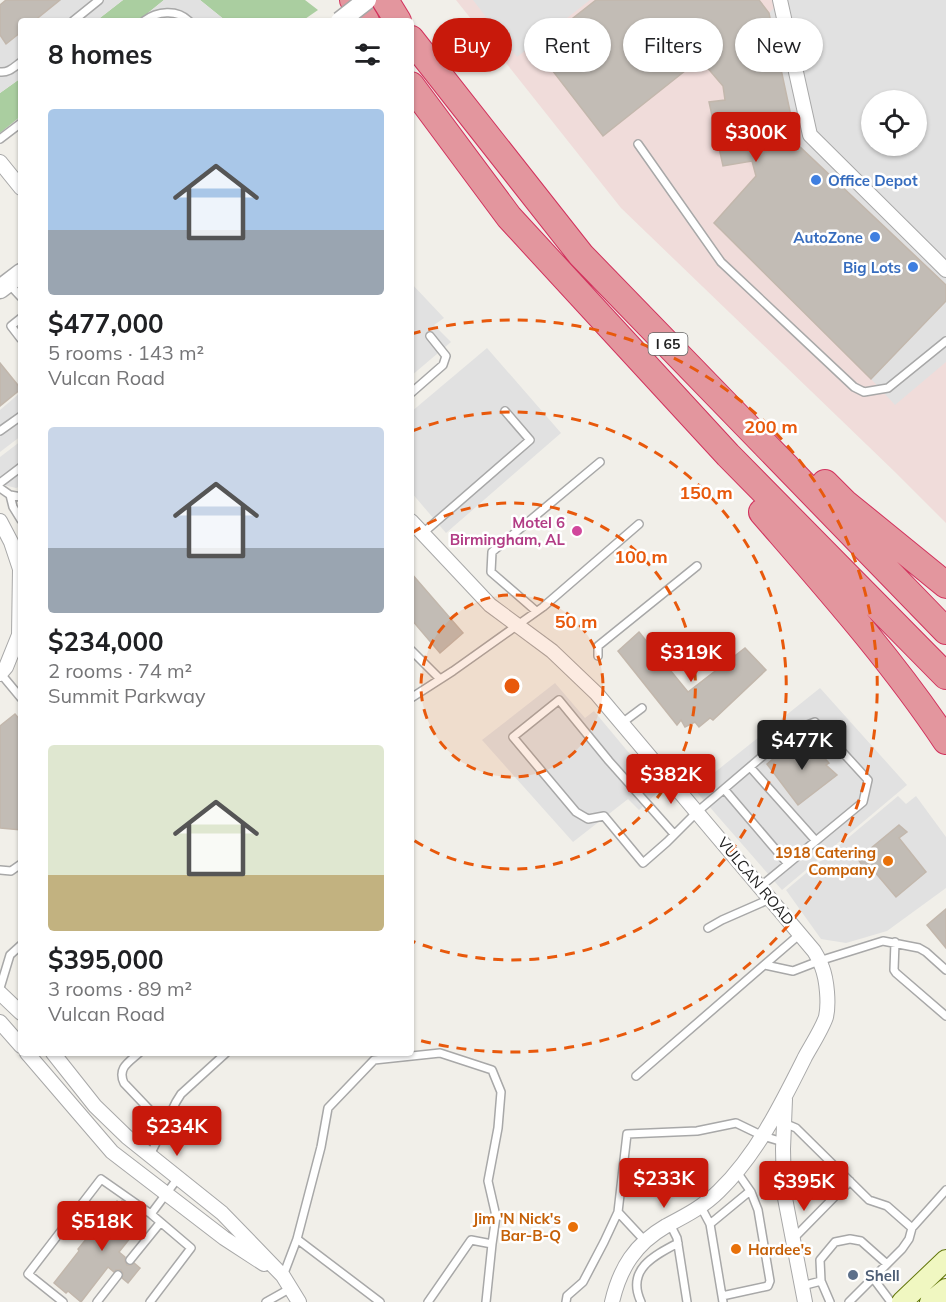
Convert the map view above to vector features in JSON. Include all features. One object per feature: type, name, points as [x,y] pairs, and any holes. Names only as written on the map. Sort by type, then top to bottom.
[{"type":"highway","points":[[353,0],[364,18]]},
{"type":"highway","points":[[386,0],[396,18]]},
{"type":"highway","name":"I 65","points":[[414,43],[581,255],[946,631]]},
{"type":"highway","name":"I 65","points":[[414,89],[509,217],[728,455],[946,676]]},
{"type":"highway","points":[[581,255],[636,296],[844,502],[946,585]]},
{"type":"highway","points":[[728,455],[750,498],[837,598],[927,713],[946,741]]},
{"type":"main road","points":[[902,1302],[943,1263]]},
{"type":"main road","points":[[930,1302],[946,1289]]},
{"type":"street","points":[[344,18],[367,0]]},
{"type":"street","points":[[780,0],[810,135],[946,270]]},
{"type":"street","points":[[0,162],[18,184]]},
{"type":"street","points":[[0,521],[11,542],[18,563]]},
{"type":"street","name":"VULCAN ROAD","points":[[414,524],[490,605],[552,651],[597,694],[800,934],[814,951],[823,968],[828,998],[825,1017],[785,1097],[778,1122],[783,1142],[784,1193],[805,1302]]},
{"type":"street","points":[[0,674],[6,667],[18,637]]},
{"type":"street","points":[[0,993],[18,1010]]},
{"type":"street","points":[[0,1022],[18,1043]]},
{"type":"street","points":[[30,1056],[112,1152],[224,1238],[283,1276]]},
{"type":"street","points":[[55,1056],[95,1106],[127,1137],[222,1213],[283,1276],[299,1302]]},
{"type":"street","name":"VULCAN ROAD","points":[[612,1302],[622,1271],[631,1256],[645,1241],[701,1207],[718,1192],[763,1136],[778,1122]]},
{"type":"street","points":[[943,1263],[946,1289]]},
{"type":"street","points":[[912,1302],[943,1263]]},
{"type":"lane","points":[[77,18],[99,0]]},
{"type":"lane","points":[[148,18],[165,12],[183,15],[186,18]]},
{"type":"lane","points":[[0,72],[10,71],[18,64]]},
{"type":"lane","points":[[0,139],[18,125]]},
{"type":"lane","points":[[638,144],[721,261],[854,387],[864,392],[888,387],[946,341]]},
{"type":"lane","points":[[18,320],[11,326],[18,335]]},
{"type":"lane","points":[[414,390],[443,365],[446,356],[430,336]]},
{"type":"lane","points":[[423,533],[530,440],[505,411]]},
{"type":"lane","points":[[0,431],[18,418]]},
{"type":"lane","points":[[536,611],[491,572],[492,552],[600,462]]},
{"type":"lane","points":[[18,470],[0,486],[10,495],[18,496]]},
{"type":"lane","points":[[10,495],[18,515]]},
{"type":"lane","points":[[414,696],[536,611],[639,524]]},
{"type":"lane","points":[[598,656],[598,646],[698,566]]},
{"type":"lane","points":[[414,653],[440,679]]},
{"type":"lane","points":[[0,674],[18,695]]},
{"type":"lane","points":[[675,834],[609,761],[559,700],[513,737],[576,812],[588,819],[604,816],[643,864],[675,834],[697,812],[792,731],[815,722],[868,780],[863,802],[760,887]]},
{"type":"lane","points":[[622,723],[642,708]]},
{"type":"lane","points":[[750,767],[816,841]]},
{"type":"lane","points":[[724,789],[788,864]]},
{"type":"lane","points":[[0,870],[11,872],[18,866]]},
{"type":"lane","points":[[708,928],[770,899]]},
{"type":"lane","points":[[636,1076],[800,934]]},
{"type":"lane","points":[[765,965],[793,971],[883,941],[919,948],[927,952],[946,970]]},
{"type":"lane","points":[[895,942],[894,970],[896,974],[946,1016]]},
{"type":"lane","points":[[0,988],[10,955],[18,948]]},
{"type":"lane","points":[[414,1056],[440,1053],[492,1070],[501,1092],[498,1128],[488,1181],[496,1216],[486,1302]]},
{"type":"lane","points":[[136,1056],[126,1065],[121,1076],[124,1083],[164,1125]]},
{"type":"lane","points":[[150,1155],[181,1094],[223,1056]]},
{"type":"lane","points":[[283,1276],[297,1239],[321,1147],[328,1108],[374,1060],[412,1056]]},
{"type":"lane","points":[[778,1122],[796,1128],[869,1200],[887,1206],[912,1228]]},
{"type":"lane","points":[[566,1302],[567,1296],[583,1282],[618,1212],[627,1134],[697,1131],[736,1123],[763,1136],[783,1142]]},
{"type":"lane","points":[[701,1207],[710,1224],[722,1299],[768,1286],[770,1281],[758,1210],[750,1191],[736,1172]]},
{"type":"lane","points":[[151,1214],[178,1178]]},
{"type":"lane","points":[[63,1302],[28,1274],[100,1179],[151,1214],[191,1248],[150,1302]]},
{"type":"lane","points":[[793,1239],[850,1182]]},
{"type":"lane","points":[[849,1302],[902,1249],[909,1239],[912,1228],[946,1190]]},
{"type":"lane","points":[[710,1224],[750,1191]]},
{"type":"lane","points":[[618,1212],[645,1241]]},
{"type":"lane","points":[[130,1260],[160,1222]]},
{"type":"lane","points":[[670,1224],[677,1238],[687,1302]]},
{"type":"lane","points":[[297,1239],[380,1302]]},
{"type":"lane","points":[[830,1302],[821,1281],[820,1260],[835,1242],[850,1239],[861,1241],[887,1264]]},
{"type":"lane","points":[[428,1302],[471,1240],[492,1244]]},
{"type":"lane","points":[[640,1302],[636,1284],[642,1267],[678,1243]]},
{"type":"lane","points":[[97,1302],[118,1275]]},
{"type":"lane","points":[[873,1278],[891,1302]]},
{"type":"lane","points":[[802,1286],[821,1281]]},
{"type":"lane","points":[[266,1302],[291,1288]]},
{"type":"shaded area","points":[[60,0],[123,0],[100,18],[38,18]]},
{"type":"shaded area","points":[[164,0],[200,0],[222,18],[142,18]]},
{"type":"shaded area","points":[[456,0],[946,0],[946,523],[621,208],[512,71],[512,18],[470,18]]},
{"type":"shaded area","points":[[473,0],[590,0],[567,18],[524,18],[524,52],[517,57],[512,51],[512,18],[487,18]]},
{"type":"shaded area","points":[[782,0],[946,0],[946,285],[797,144],[782,72],[823,72],[823,18],[770,18],[769,13]]},
{"type":"shaded area","points":[[18,34],[18,80],[0,93],[0,35],[7,43]]},
{"type":"shaded area","points":[[414,286],[444,318],[434,325],[451,342],[414,373]]},
{"type":"shaded area","points":[[946,301],[946,362],[895,405],[871,379]]},
{"type":"shaded area","points":[[487,348],[561,433],[446,533],[414,496],[414,409]]},
{"type":"shaded area","points":[[18,395],[18,438],[0,452],[0,410]]},
{"type":"shaded area","points":[[18,443],[18,487],[0,484],[0,457]]},
{"type":"shaded area","points":[[555,683],[585,718],[594,711],[660,790],[639,810],[628,799],[573,842],[482,740]]},
{"type":"shaded area","points":[[820,688],[907,785],[782,890],[694,789]],"holes":[[[780,752],[783,756],[819,756],[822,754],[829,763],[826,765],[837,775],[798,805],[767,764]]]},
{"type":"shaded area","points":[[898,796],[906,804],[916,796],[946,837],[946,888],[887,931],[846,943],[821,939],[786,890]],"holes":[[[899,825],[906,832],[899,838],[926,872],[896,897],[868,864],[863,867],[858,859]]]},
{"type":"green space","points":[[123,0],[164,0],[142,18],[100,18]]},
{"type":"green space","points":[[200,0],[305,0],[318,10],[306,18],[222,18]]},
{"type":"green space","points":[[18,80],[18,118],[0,133],[0,93]]},
{"type":"building","points":[[6,0],[60,0],[38,18],[18,18],[18,34],[6,44],[0,35],[0,5]]},
{"type":"building","points":[[596,0],[759,0],[770,18],[735,18],[735,72],[782,72],[797,144],[946,285],[946,301],[871,379],[714,223],[756,176],[752,161],[723,166],[709,102],[725,100],[723,86],[711,72],[723,72],[723,18],[623,18],[623,72],[684,72],[603,136],[554,72],[611,72],[611,18],[573,18]]},
{"type":"building","points":[[0,363],[18,385],[18,391],[0,406]]},
{"type":"building","points":[[414,576],[463,633],[440,653],[414,623]]},
{"type":"building","points":[[639,632],[688,692],[745,648],[766,670],[713,720],[710,718],[699,727],[695,722],[685,727],[681,720],[677,725],[618,651]]},
{"type":"building","points":[[15,714],[18,718],[18,830],[0,828],[0,726]]},
{"type":"building","points":[[805,739],[819,756],[821,754],[829,763],[826,765],[837,775],[798,805],[767,764],[781,752],[783,756]]},
{"type":"building","name":"1918 Catering Company","points":[[899,825],[907,832],[899,838],[926,872],[896,897],[868,864],[863,867],[858,859]]},
{"type":"building","points":[[946,909],[946,948],[927,925]]},
{"type":"building","points":[[117,1201],[120,1204],[122,1201],[142,1214],[139,1219],[143,1222],[119,1252],[125,1257],[127,1265],[134,1263],[140,1268],[128,1283],[122,1278],[121,1270],[114,1272],[108,1267],[81,1302],[54,1283]]},
{"type":"place","name":"Office Depot","points":[[816,180]]},
{"type":"place","name":"AutoZone","points":[[875,237]]},
{"type":"place","name":"Big Lots","points":[[913,267]]},
{"type":"place","name":"Motel 6 Birmingham, AL","points":[[577,531]]},
{"type":"place","name":"1918 Catering Company","points":[[888,861]]},
{"type":"place","name":"Jim 'N Nick's Bar-B-Q","points":[[573,1227]]},
{"type":"place","name":"Hardee's","points":[[736,1249]]},
{"type":"place","name":"Shell","points":[[853,1275]]}]
